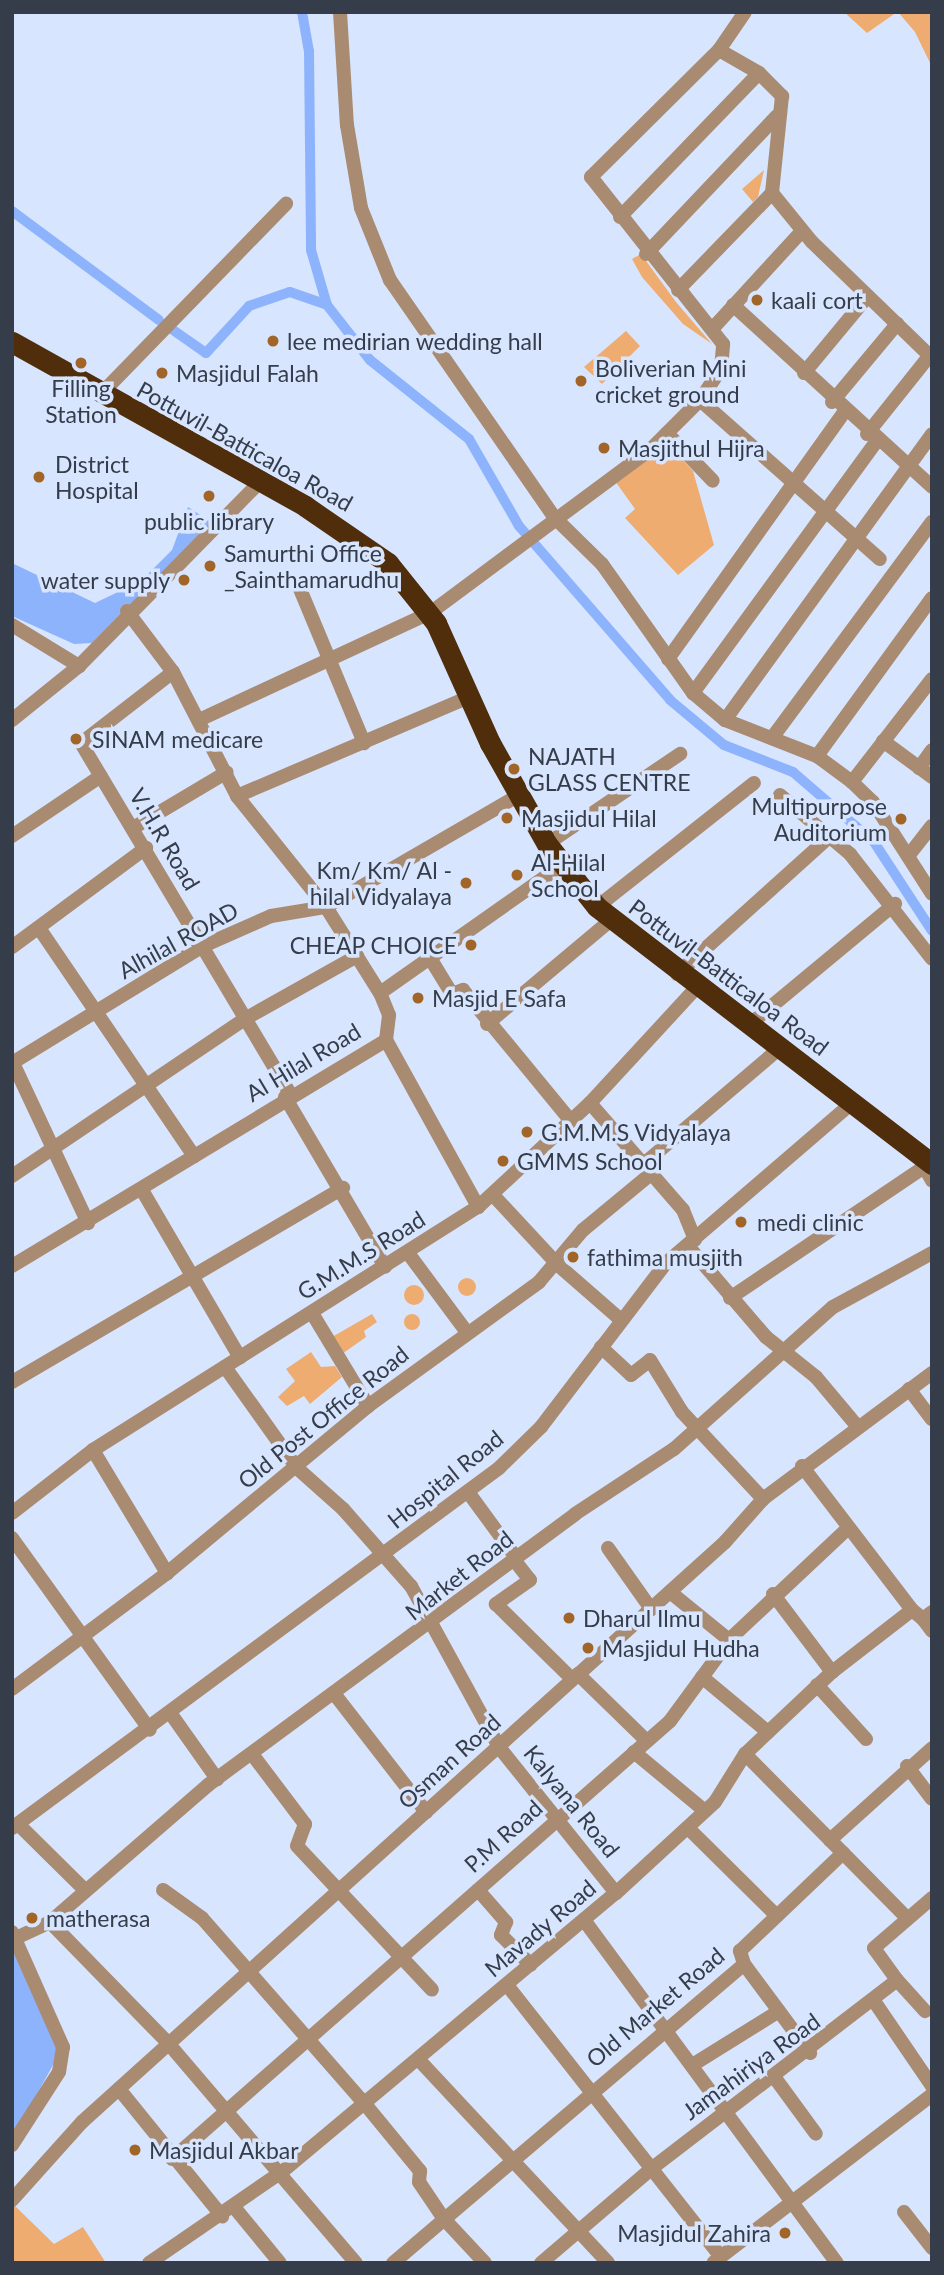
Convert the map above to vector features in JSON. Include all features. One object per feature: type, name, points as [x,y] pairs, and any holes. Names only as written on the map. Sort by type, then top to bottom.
[{"type":"highway","name":"Pottuvil-Batticaloa Road","points":[[12,342],[100,395],[261,481],[380,557],[430,613],[469,697],[547,844],[604,914],[677,974],[780,1047],[925,1163]]},
{"type":"street","points":[[340,12],[347,125],[373,245],[390,281],[554,520],[602,565],[694,692],[724,720],[817,756],[852,782],[909,855],[932,894]]},
{"type":"street","points":[[199,720],[430,613],[667,433],[700,400],[721,369],[723,344],[714,327],[646,254],[591,177],[719,50],[745,12]]},
{"type":"street","points":[[678,290],[772,192],[782,96],[759,73],[719,50]]},
{"type":"street","points":[[620,217],[759,73]]},
{"type":"street","points":[[646,254],[778,116]]},
{"type":"street","points":[[694,692],[825,512],[872,438],[931,357],[802,231],[772,192]]},
{"type":"street","points":[[100,395],[286,204]]},
{"type":"street","points":[[714,327],[802,231]]},
{"type":"street","points":[[804,373],[868,296]]},
{"type":"street","points":[[733,305],[832,402],[907,469],[932,487]]},
{"type":"street","points":[[832,402],[897,324]]},
{"type":"street","points":[[700,400],[855,540],[880,559]]},
{"type":"street","points":[[668,659],[844,412]]},
{"type":"street","points":[[667,433],[713,481]]},
{"type":"street","points":[[724,720],[932,434]]},
{"type":"street","points":[[12,720],[79,666],[127,611],[261,481]]},
{"type":"street","points":[[772,738],[932,522]]},
{"type":"street","points":[[300,589],[363,743]]},
{"type":"street","points":[[817,756],[932,598]]},
{"type":"street","name":"Al Hilal Road","points":[[12,1266],[142,1190],[288,1096],[386,1040],[389,1015],[380,993],[326,907],[237,796],[227,772],[173,672],[127,611]]},
{"type":"street","points":[[12,625],[79,666]]},
{"type":"street","name":"V.H.R Road","points":[[173,672],[81,743],[146,848],[288,1096]]},
{"type":"street","points":[[852,782],[932,679]]},
{"type":"street","points":[[237,796],[469,697]]},
{"type":"street","points":[[883,741],[926,772],[932,750]]},
{"type":"street","points":[[547,844],[680,754]]},
{"type":"street","points":[[133,828],[227,772]]},
{"type":"street","points":[[12,836],[101,776]]},
{"type":"street","points":[[487,1024],[604,914],[754,783]]},
{"type":"street","name":"Alhilal ROAD","points":[[13,1063],[203,946],[271,916],[326,907],[519,795]]},
{"type":"street","points":[[780,795],[895,904],[932,959]]},
{"type":"street","points":[[909,855],[932,826]]},
{"type":"street","points":[[677,974],[828,838]]},
{"type":"street","points":[[12,947],[146,848]]},
{"type":"street","points":[[380,993],[562,865]]},
{"type":"street","points":[[749,1025],[895,904]]},
{"type":"street","points":[[39,928],[143,1088],[194,1156]]},
{"type":"street","points":[[12,1176],[243,1020],[357,956]]},
{"type":"street","points":[[430,958],[452,993],[463,990],[487,1024],[572,1121]]},
{"type":"street","name":"G.M.M.S Road","points":[[12,1513],[93,1450],[478,1207],[590,1103],[696,988]]},
{"type":"street","points":[[386,1040],[478,1207]]},
{"type":"street","name":"Old Post Office Road","points":[[12,1689],[87,1636],[167,1573],[297,1468],[368,1406],[558,1265],[583,1230],[780,1047]]},
{"type":"street","points":[[13,1063],[55,1147],[88,1223]]},
{"type":"street","name":"Al Hilal Road","points":[[288,1096],[343,1188],[385,1267]]},
{"type":"street","points":[[590,1103],[649,1167],[683,1210],[691,1243],[730,1298],[784,1352],[816,1377],[857,1426]]},
{"type":"street","name":"Hospital Road","points":[[15,1826],[172,1714],[468,1492],[541,1427],[621,1320],[691,1243],[850,1105]]},
{"type":"street","points":[[730,1298],[925,1163],[932,1181]]},
{"type":"street","points":[[12,1382],[195,1278],[343,1188]]},
{"type":"street","points":[[142,1190],[240,1358]]},
{"type":"street","points":[[493,1195],[558,1265],[621,1320]]},
{"type":"street","points":[[408,1253],[466,1331]]},
{"type":"street","name":"Market Road","points":[[14,1935],[50,1922],[217,1779],[336,1696],[516,1560],[699,1428],[834,1307],[932,1253]]},
{"type":"street","points":[[312,1313],[368,1406]]},
{"type":"street","points":[[601,1347],[631,1376],[650,1360],[699,1428],[763,1499]]},
{"type":"street","name":"Kalyana Road","points":[[225,1367],[297,1468],[387,1555],[432,1626],[499,1747],[616,1893]]},
{"type":"street","name":"Osman Road","points":[[12,2200],[119,2089],[168,2043],[335,1890],[426,1812],[670,1592],[763,1499],[802,1466],[932,1373]]},
{"type":"street","points":[[909,1389],[932,1419]]},
{"type":"street","points":[[93,1450],[167,1573]]},
{"type":"street","points":[[802,1466],[846,1530],[925,1618]]},
{"type":"street","points":[[468,1492],[530,1580],[496,1604],[647,1741]]},
{"type":"street","name":"P.M Road","points":[[172,2159],[310,2041],[403,1955],[647,1741],[702,1677],[729,1640],[773,1594],[846,1530]]},
{"type":"street","points":[[12,1538],[87,1636],[150,1730]]},
{"type":"street","points":[[608,1548],[651,1609]]},
{"type":"street","points":[[670,1592],[729,1640]]},
{"type":"street","points":[[773,1594],[832,1672]]},
{"type":"street","name":"Mavady Road","points":[[149,2263],[283,2171],[616,1893],[705,1811],[745,1754],[832,1672],[925,1618]]},
{"type":"street","points":[[702,1677],[768,1732]]},
{"type":"street","points":[[817,1685],[866,1739]]},
{"type":"street","points":[[336,1696],[426,1812]]},
{"type":"street","points":[[172,1714],[217,1779]]},
{"type":"street","points":[[830,1840],[908,1766],[932,1748]]},
{"type":"street","points":[[635,1752],[705,1811]]},
{"type":"street","points":[[745,1754],[907,1918]]},
{"type":"street","points":[[252,1755],[305,1824],[297,1846],[335,1890],[403,1955],[432,1990]]},
{"type":"street","points":[[908,1766],[932,1800]]},
{"type":"street","points":[[15,1826],[86,1891]]},
{"type":"street","points":[[688,1828],[777,1916]]},
{"type":"street","name":"Old Market Road","points":[[393,2263],[664,2028],[744,1964],[740,1951],[843,1853]]},
{"type":"street","points":[[163,1890],[199,1918],[365,2104],[420,2171],[419,2182],[444,2219],[485,2263]]},
{"type":"street","points":[[478,1890],[506,1922],[501,1935],[531,1965]]},
{"type":"street","points":[[925,2011],[873,1951],[932,1898]]},
{"type":"street","points":[[584,1920],[729,2111],[837,2263]]},
{"type":"street","points":[[50,1922],[168,2043],[283,2171],[356,2263]]},
{"type":"street","points":[[12,2145],[58,2072],[63,2047],[14,1935]]},
{"type":"street","points":[[744,1964],[810,2053]]},
{"type":"street","name":"Jamahiriya Road","points":[[541,2263],[581,2232],[651,2169],[810,2053],[898,1980]]},
{"type":"street","points":[[507,1985],[651,2169],[717,2260],[794,2204],[932,2095]]},
{"type":"street","points":[[874,2001],[932,2086]]},
{"type":"street","points":[[694,2064],[779,2011]]},
{"type":"street","points":[[419,2060],[516,2157],[607,2263]]},
{"type":"street","points":[[775,2078],[816,2134]]},
{"type":"street","points":[[119,2089],[172,2159],[280,2263]]},
{"type":"street","points":[[904,2212],[932,2248]]},
{"type":"shaded area","points":[[844,12],[897,12],[867,33]]},
{"type":"shaded area","points":[[898,12],[932,12],[932,67],[915,32]]},
{"type":"shaded area","points":[[764,170],[758,197],[753,202],[742,189]]},
{"type":"shaded area","points":[[641,254],[676,302],[712,344],[683,324],[642,277],[632,259]]},
{"type":"shaded area","points":[[626,331],[640,346],[602,384],[584,367]]},
{"type":"shaded area","points":[[667,443],[693,471],[714,545],[678,575],[625,518],[635,509],[615,481]]},
{"type":"shaded area","points":[[467,1278],[473,1281],[476,1287],[473,1293],[467,1296],[461,1293],[458,1287],[461,1281]]},
{"type":"shaded area","points":[[410,1285],[418,1285],[424,1295],[418,1305],[410,1305],[404,1299],[404,1291]]},
{"type":"shaded area","points":[[372,1314],[377,1322],[364,1331],[366,1337],[342,1354],[332,1337]]},
{"type":"shaded area","points":[[412,1314],[418,1316],[418,1328],[412,1330],[406,1328],[404,1322],[406,1316]]},
{"type":"shaded area","points":[[311,1352],[321,1367],[335,1366],[342,1377],[310,1404],[304,1396],[287,1406],[278,1397],[295,1381],[286,1369]]},
{"type":"shaded area","points":[[12,2203],[54,2244],[83,2227],[106,2263],[12,2263]]},
{"type":"water","points":[[188,507],[211,522],[92,643],[74,644],[12,616],[12,563],[95,603],[141,581],[172,550]]},
{"type":"water","points":[[12,1944],[63,2047],[12,2139]]},
{"type":"waterway","points":[[302,12],[309,51],[311,250],[327,305],[370,360],[469,439],[519,526],[670,700],[724,745],[793,772],[874,842],[932,931]]},
{"type":"waterway","points":[[12,211],[159,320]]},
{"type":"waterway","points":[[173,330],[206,353],[249,306],[290,292],[327,305]]},
{"type":"place","name":"kaali cort","points":[[757,300]]},
{"type":"place","name":"lee medirian wedding hall","points":[[273,341]]},
{"type":"place","name":"Filling Station","points":[[81,363]]},
{"type":"place","name":"Masjidul Falah","points":[[162,373]]},
{"type":"place","name":"Boliverian Mini cricket ground","points":[[581,381]]},
{"type":"place","name":"Masjithul Hijra","points":[[604,448]]},
{"type":"place","name":"District Hospital","points":[[39,477]]},
{"type":"place","name":"public library","points":[[209,496]]},
{"type":"place","name":"Samurthi Office _Sainthamarudhu","points":[[210,566]]},
{"type":"place","name":"water supply","points":[[184,580]]},
{"type":"place","name":"SINAM medicare","points":[[76,739]]},
{"type":"place","name":"NAJATH GLASS CENTRE","points":[[514,769]]},
{"type":"place","name":"Masjidul Hilal","points":[[507,818]]},
{"type":"place","name":"Multipurpose Auditorium","points":[[901,819]]},
{"type":"place","name":"Al-Hilal School","points":[[517,875]]},
{"type":"place","name":"Km/ Km/ Al - hilal Vidyalaya","points":[[466,883]]},
{"type":"place","name":"CHEAP CHOICE","points":[[471,945]]},
{"type":"place","name":"Masjid E Safa","points":[[418,998]]},
{"type":"place","name":"G.M.M.S Vidyalaya","points":[[527,1132]]},
{"type":"place","name":"GMMS School","points":[[503,1161]]},
{"type":"place","name":"medi clinic","points":[[741,1222]]},
{"type":"place","name":"fathima musjith","points":[[573,1257]]},
{"type":"place","name":"Dharul Ilmu","points":[[569,1618]]},
{"type":"place","name":"Masjidul Hudha","points":[[588,1648]]},
{"type":"place","name":"matherasa","points":[[32,1918]]},
{"type":"place","name":"Masjidul Akbar","points":[[135,2150]]},
{"type":"place","name":"Masjidul Zahira","points":[[785,2233]]}]
